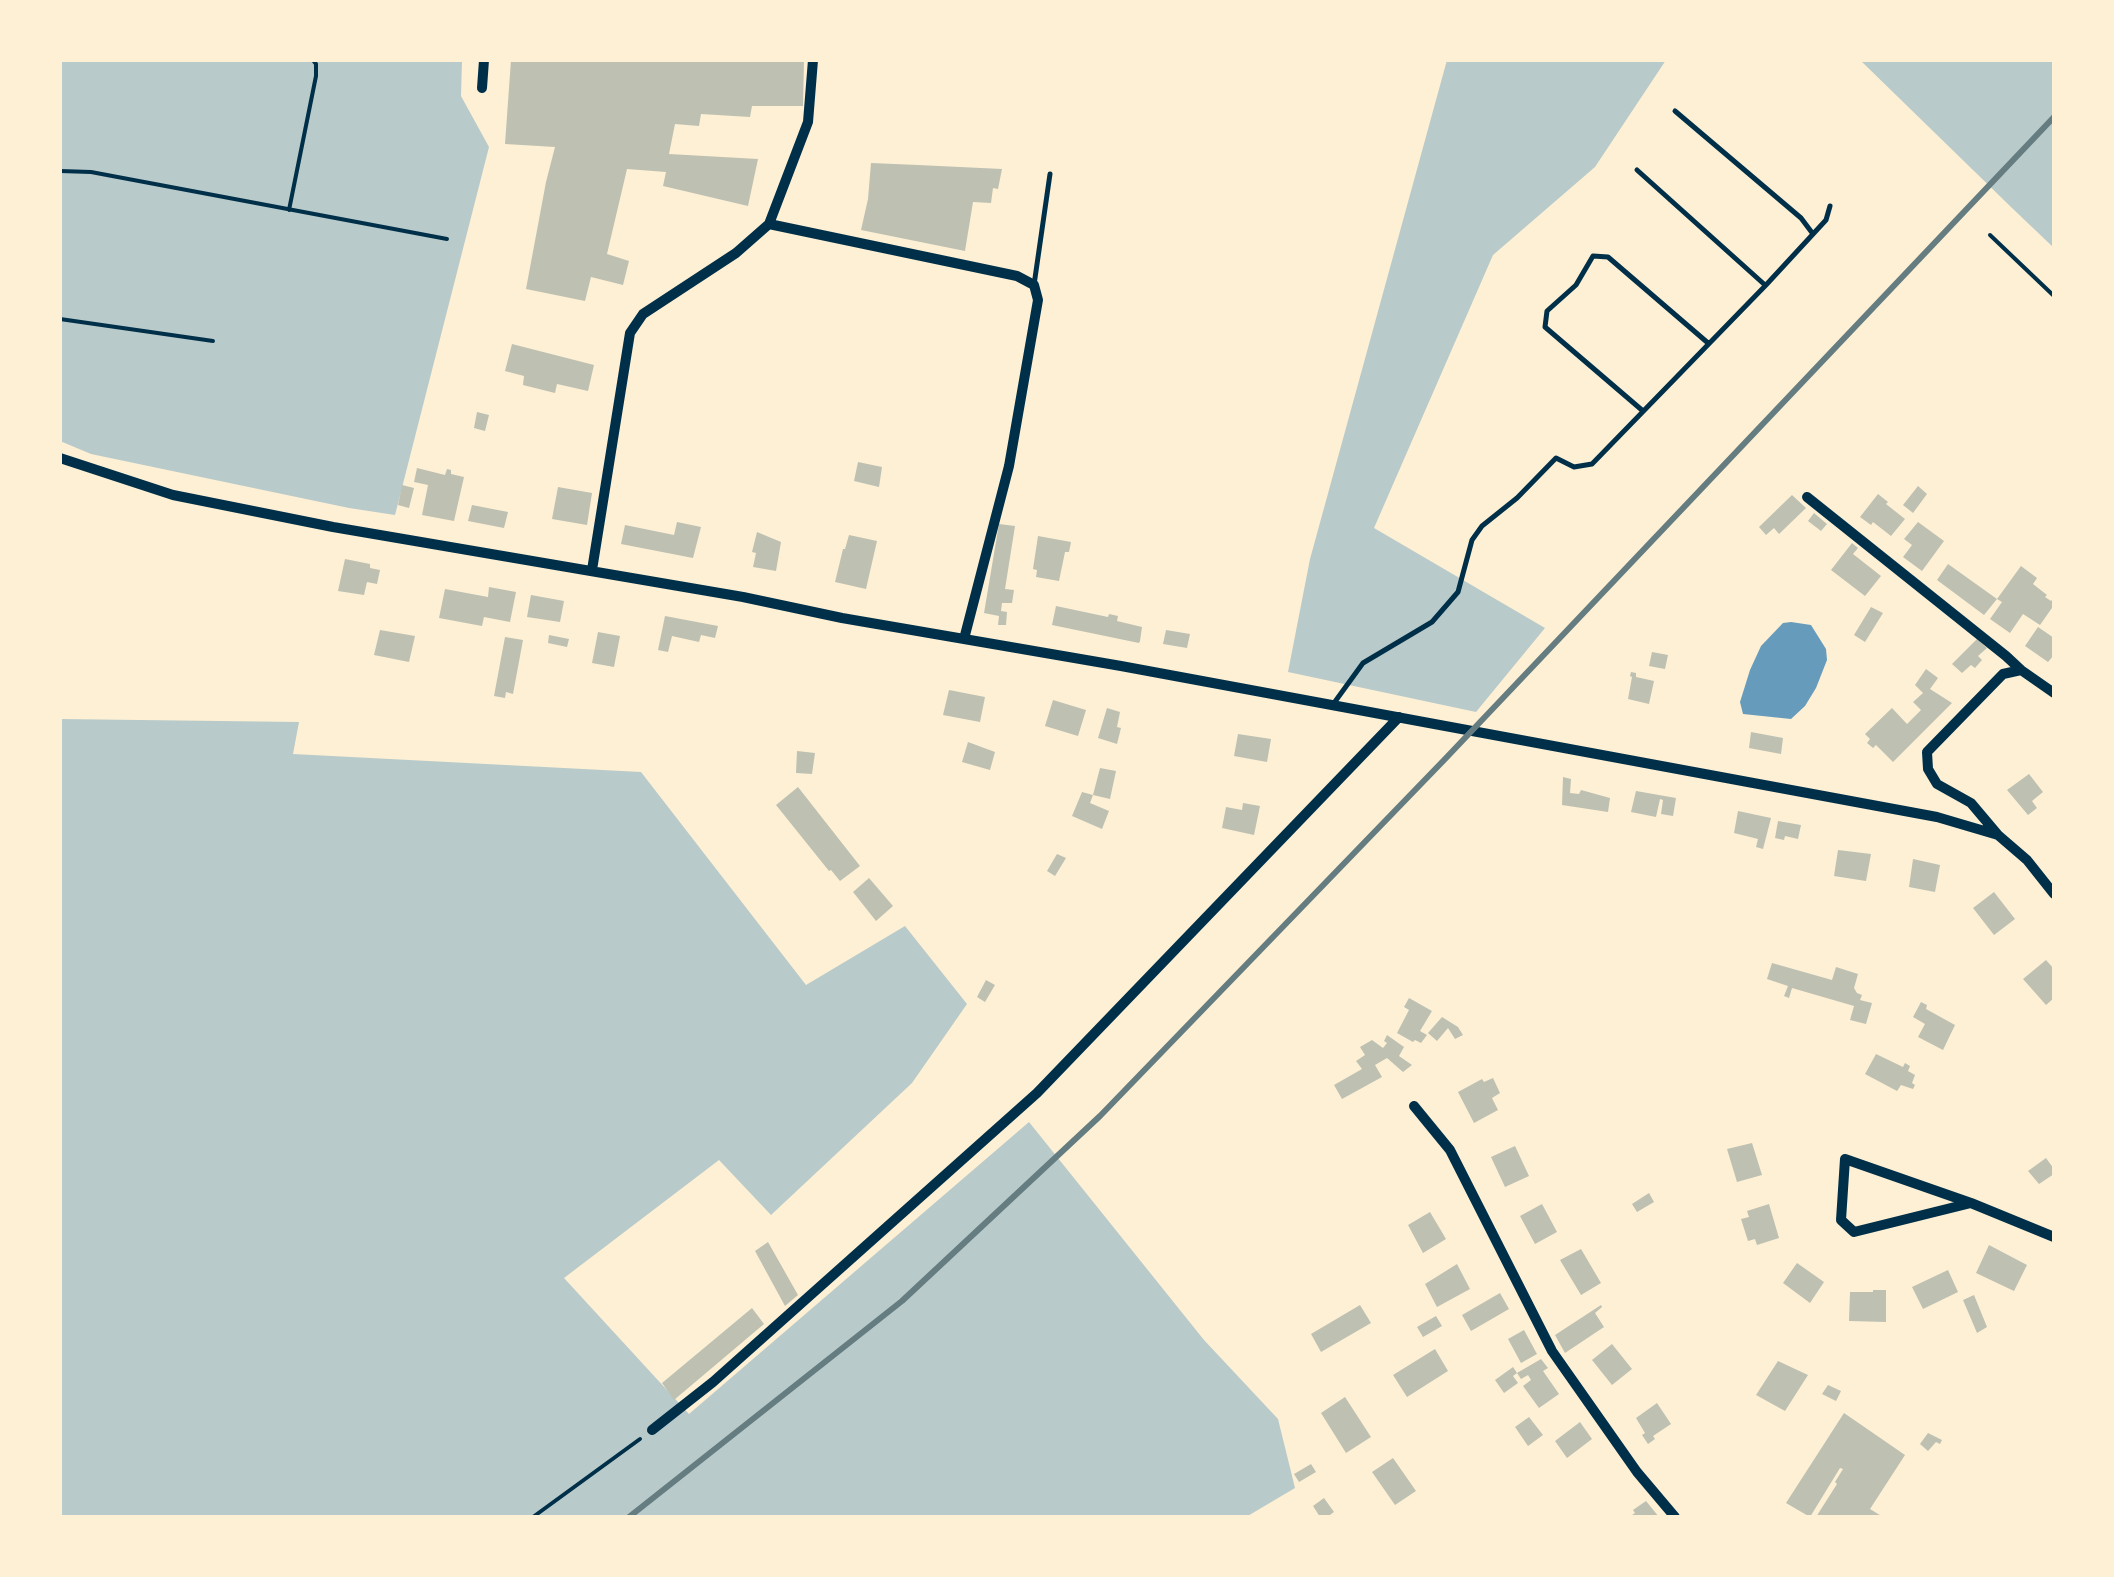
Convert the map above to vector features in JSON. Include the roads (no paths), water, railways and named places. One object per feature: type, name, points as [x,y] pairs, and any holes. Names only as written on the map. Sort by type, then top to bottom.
[{"type":"street","points":[[482,88],[484,60]]},
{"type":"street","points":[[592,570],[630,333],[643,314],[736,253],[768,224],[808,122],[813,60]]},
{"type":"street","points":[[768,224],[1018,276],[1034,284],[1038,300],[1009,466],[964,639]]},
{"type":"street","points":[[60,458],[172,495],[333,527],[592,570],[1399,717],[1937,817],[1998,835]]},
{"type":"street","points":[[1807,497],[2054,694]]},
{"type":"street","points":[[2020,670],[2003,674],[1928,752],[1928,770],[1937,784],[1972,803],[2054,894]]},
{"type":"street","points":[[652,1430],[714,1382],[1037,1093],[1399,717]]},
{"type":"street","points":[[1414,1106],[1450,1150],[1552,1351],[1637,1472],[1675,1517]]},
{"type":"street","points":[[1971,1203],[1854,1232],[1841,1220],[1845,1159],[1971,1203],[2054,1237]]},
{"type":"lane","points":[[1675,111],[1801,218],[1812,234]]},
{"type":"lane","points":[[1637,170],[1766,286]]},
{"type":"lane","points":[[1034,284],[1050,174]]},
{"type":"lane","points":[[1332,705],[1363,662],[1432,622],[1458,592],[1472,540],[1482,526],[1517,498],[1556,458],[1574,468],[1592,464],[1766,286],[1826,220],[1830,206]]},
{"type":"lane","points":[[1643,411],[1545,328],[1547,311],[1576,285],[1594,256],[1608,257],[1708,343]]},
{"type":"water","points":[[1783,623],[1811,625],[1826,649],[1827,660],[1816,688],[1791,719],[1743,714],[1740,702],[1761,646]]},
{"type":"railway","points":[[629,1517],[902,1301],[1100,1116],[2054,117]]}]
